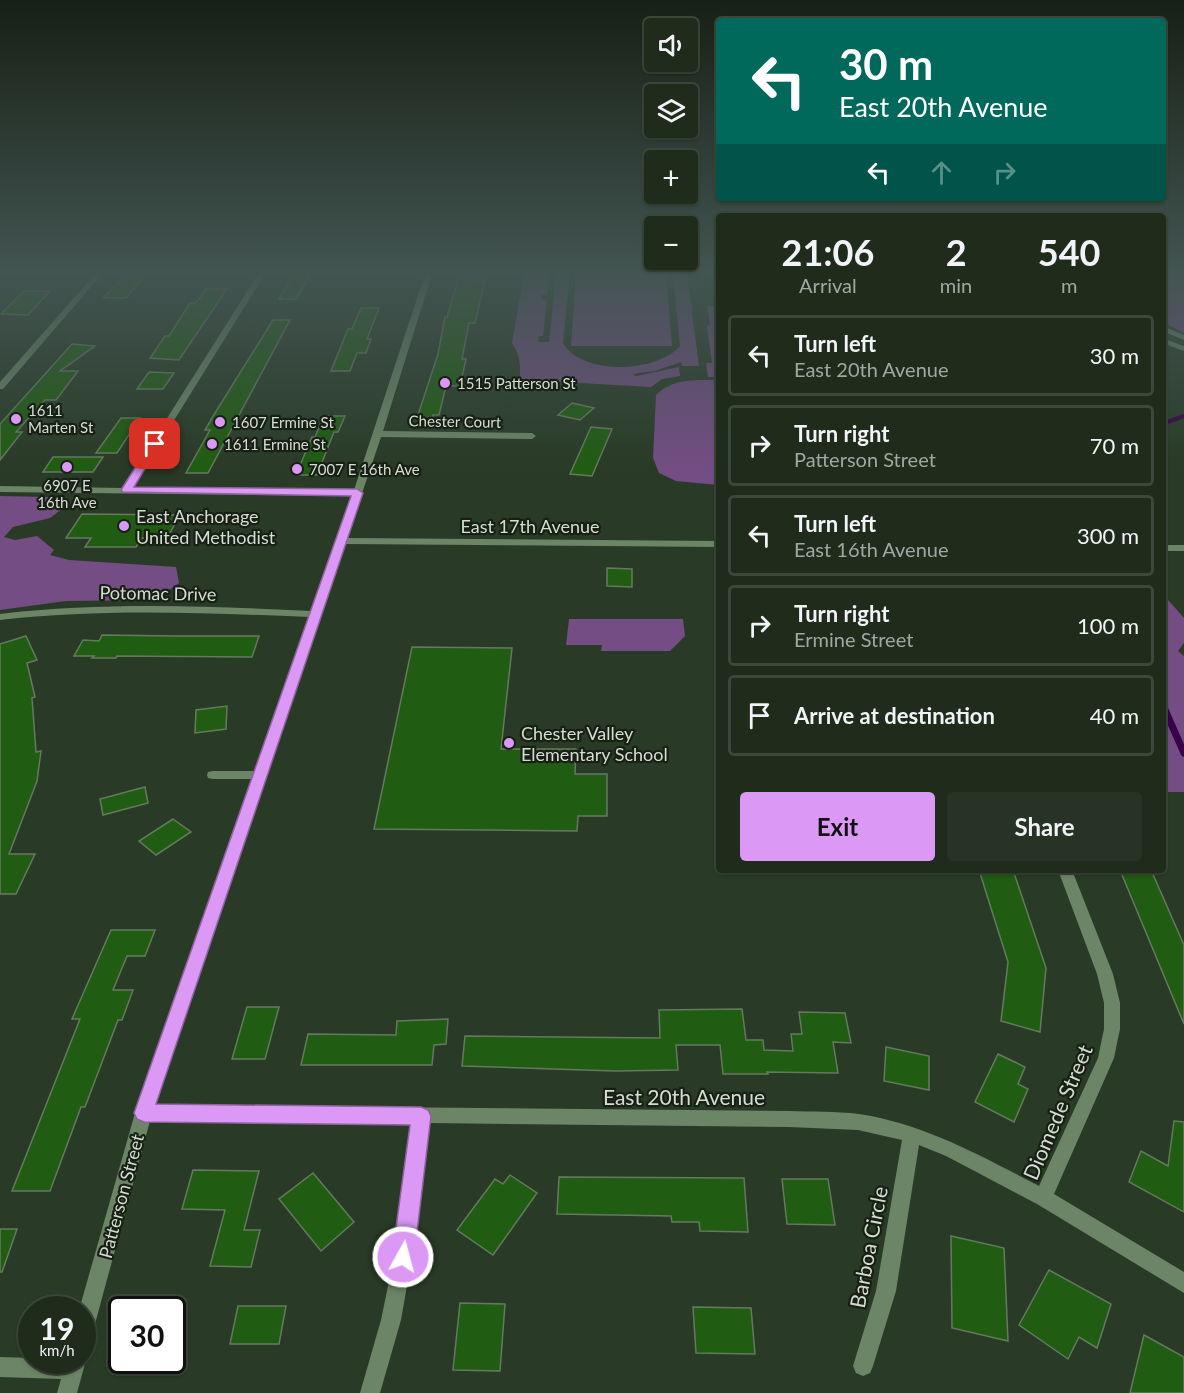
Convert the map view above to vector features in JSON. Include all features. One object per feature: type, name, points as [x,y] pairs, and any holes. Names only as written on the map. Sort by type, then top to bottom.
[{"type":"street","points":[[0,387],[42,339]]},
{"type":"street","points":[[126,490],[221,339]]},
{"type":"street","name":"Patterson Street","points":[[93,1296],[144,1113],[378,434],[408,339]]},
{"type":"street","points":[[1166,342],[1184,349]]},
{"type":"street","name":"Chester Court","points":[[378,434],[532,436]]},
{"type":"street","points":[[0,489],[357,493]]},
{"type":"street","name":"East 17th Avenue","points":[[341,541],[716,544]]},
{"type":"street","points":[[1166,548],[1184,548]]},
{"type":"street","name":"Potomac Drive","points":[[0,617],[49,610],[140,607],[316,614]]},
{"type":"street","points":[[213,775],[260,775]]},
{"type":"street","name":"Diomede Street","points":[[1042,1198],[1106,1058],[1112,1029],[1112,1003],[1105,974],[1066,873]]},
{"type":"street","name":"East 20th Avenue","points":[[144,1113],[789,1119],[858,1122],[912,1134],[952,1149],[1042,1198],[1184,1283]]},
{"type":"street","points":[[370,1393],[391,1320],[403,1257],[421,1116]]},
{"type":"street","name":"Barboa Circle","points":[[863,1366],[886,1291],[912,1134]]},
{"type":"street","points":[[0,1367],[18,1367]]},
{"type":"street","points":[[67,1393],[72,1374]]},
{"type":"shaded area","points":[[513,339],[538,339],[538,342],[549,342],[549,339],[563,339],[563,343],[573,354],[586,361],[602,366],[620,367],[655,362],[680,346],[679,339],[695,339],[699,366],[682,366],[681,362],[655,371],[633,374],[636,376],[679,367],[680,376],[662,379],[651,387],[562,382],[519,384],[520,362],[512,343]]},
{"type":"shaded area","points":[[571,339],[671,339],[672,346],[571,346]]},
{"type":"shaded area","points":[[709,339],[716,339],[716,377],[708,377],[706,363],[712,363]]},
{"type":"shaded area","points":[[693,380],[716,380],[716,485],[676,481],[659,473],[653,458],[656,395],[670,385]]},
{"type":"shaded area","points":[[0,496],[48,497],[67,505],[50,518],[13,527],[4,537],[15,540],[37,536],[54,550],[50,555],[69,560],[176,567],[179,583],[155,600],[66,601],[0,610]]},
{"type":"shaded area","points":[[1166,598],[1184,618],[1184,643],[1178,651],[1184,656],[1184,792],[1166,792]]},
{"type":"shaded area","points":[[569,619],[683,619],[685,636],[670,651],[601,651],[602,645],[566,645]]},
{"type":"building","points":[[163,339],[193,339],[179,360],[150,358]]},
{"type":"building","points":[[261,339],[280,339],[208,473],[186,473],[210,430],[205,430]]},
{"type":"building","points":[[344,339],[371,339],[366,353],[357,353],[350,371],[331,371]]},
{"type":"building","points":[[441,339],[466,339],[462,359],[466,359],[460,386],[446,386],[439,415],[433,415],[432,418],[417,418]]},
{"type":"building","points":[[72,344],[95,346],[60,371],[78,371],[56,400],[45,400],[16,432],[22,432],[0,460],[0,424]]},
{"type":"building","points":[[149,372],[174,373],[163,389],[137,389]]},
{"type":"building","points":[[572,403],[594,408],[580,420],[558,415]]},
{"type":"building","points":[[324,416],[345,416],[338,432],[334,432],[317,475],[296,475],[312,437],[315,437]]},
{"type":"building","points":[[121,418],[140,418],[117,453],[96,453]]},
{"type":"building","points":[[591,427],[612,429],[592,476],[570,474]]},
{"type":"building","name":"6907 E 16th Ave","points":[[53,457],[103,457],[93,472],[43,472]]},
{"type":"building","name":"East Anchorage United Methodist","points":[[82,514],[180,515],[167,538],[142,538],[136,547],[85,547],[91,538],[66,538]]},
{"type":"building","points":[[607,568],[632,569],[632,587],[607,586]]},
{"type":"building","points":[[102,635],[259,636],[252,657],[117,656],[116,658],[92,658],[94,656],[74,656],[83,640],[99,641]]},
{"type":"building","points":[[26,636],[37,660],[27,663],[35,697],[32,698],[36,752],[41,751],[37,781],[9,854],[35,854],[16,894],[0,894],[0,644]]},
{"type":"building","name":"Chester Valley Elementary School","points":[[412,647],[512,648],[501,749],[576,749],[575,774],[607,774],[607,816],[578,816],[577,831],[374,829]]},
{"type":"building","points":[[227,706],[226,729],[195,733],[196,710]]},
{"type":"building","points":[[145,787],[148,803],[103,815],[100,799]]},
{"type":"building","points":[[173,819],[191,832],[156,855],[139,841]]},
{"type":"building","points":[[980,873],[1014,873],[1046,968],[1040,1032],[1001,1021],[1008,962]]},
{"type":"building","points":[[1121,873],[1152,873],[1184,945],[1184,1024]]},
{"type":"building","points":[[111,930],[155,930],[145,956],[127,956],[113,990],[133,990],[122,1020],[118,1020],[85,1107],[81,1107],[50,1191],[12,1191],[80,1019],[72,1019]]},
{"type":"building","points":[[247,1007],[279,1007],[265,1059],[232,1059]]},
{"type":"building","points":[[742,1009],[746,1040],[763,1040],[764,1050],[793,1051],[791,1034],[802,1034],[799,1012],[845,1013],[851,1043],[833,1042],[838,1073],[723,1074],[720,1045],[676,1045],[678,1070],[614,1071],[462,1066],[465,1036],[660,1038],[659,1010]]},
{"type":"building","points":[[448,1019],[446,1044],[434,1045],[432,1065],[301,1065],[308,1034],[396,1035],[397,1021]]},
{"type":"building","points":[[886,1047],[929,1056],[929,1090],[884,1081]]},
{"type":"building","points":[[998,1054],[1025,1067],[1018,1084],[1028,1089],[1014,1122],[975,1102]]},
{"type":"building","points":[[1174,1121],[1184,1122],[1184,1212],[1129,1182],[1141,1151],[1168,1166]]},
{"type":"building","points":[[193,1170],[259,1171],[244,1230],[260,1230],[251,1267],[210,1266],[225,1210],[182,1209]]},
{"type":"building","points":[[313,1173],[354,1222],[321,1251],[279,1199]]},
{"type":"building","points":[[510,1175],[537,1193],[493,1255],[457,1230],[495,1179],[503,1184]]},
{"type":"building","points":[[559,1177],[744,1178],[748,1232],[700,1231],[699,1222],[672,1222],[671,1216],[557,1214]]},
{"type":"building","points":[[782,1179],[828,1179],[835,1225],[787,1224]]},
{"type":"building","points":[[0,1229],[17,1229],[2,1272],[0,1272]]},
{"type":"building","points":[[951,1236],[1004,1248],[1008,1341],[952,1328]]},
{"type":"building","points":[[1049,1270],[1111,1304],[1097,1348],[1079,1337],[1068,1359],[1019,1325]]},
{"type":"building","points":[[460,1303],[505,1304],[500,1371],[453,1370]]},
{"type":"building","points":[[238,1306],[286,1306],[279,1344],[230,1344]]},
{"type":"building","points":[[693,1307],[751,1308],[755,1354],[696,1353]]},
{"type":"building","points":[[1144,1335],[1184,1357],[1184,1393],[1130,1393]]},
{"type":"waterway","points":[[1166,423],[1184,416]]},
{"type":"waterway","points":[[1166,712],[1184,753]]},
{"type":"place","name":"1515 Patterson St","points":[[445,383]]},
{"type":"place","name":"1611 Marten St","points":[[16,419]]},
{"type":"place","name":"1607 Ermine St","points":[[220,422]]},
{"type":"place","name":"1611 Ermine St","points":[[212,444]]},
{"type":"place","name":"6907 E 16th Ave","points":[[67,467]]},
{"type":"place","name":"7007 E 16th Ave","points":[[297,469]]},
{"type":"place","name":"East Anchorage United Methodist","points":[[124,526]]},
{"type":"place","name":"Chester Valley Elementary School","points":[[509,743]]},
{"type":"route","points":[[155,444],[126,490],[357,493],[144,1113],[421,1116],[403,1257]]}]
